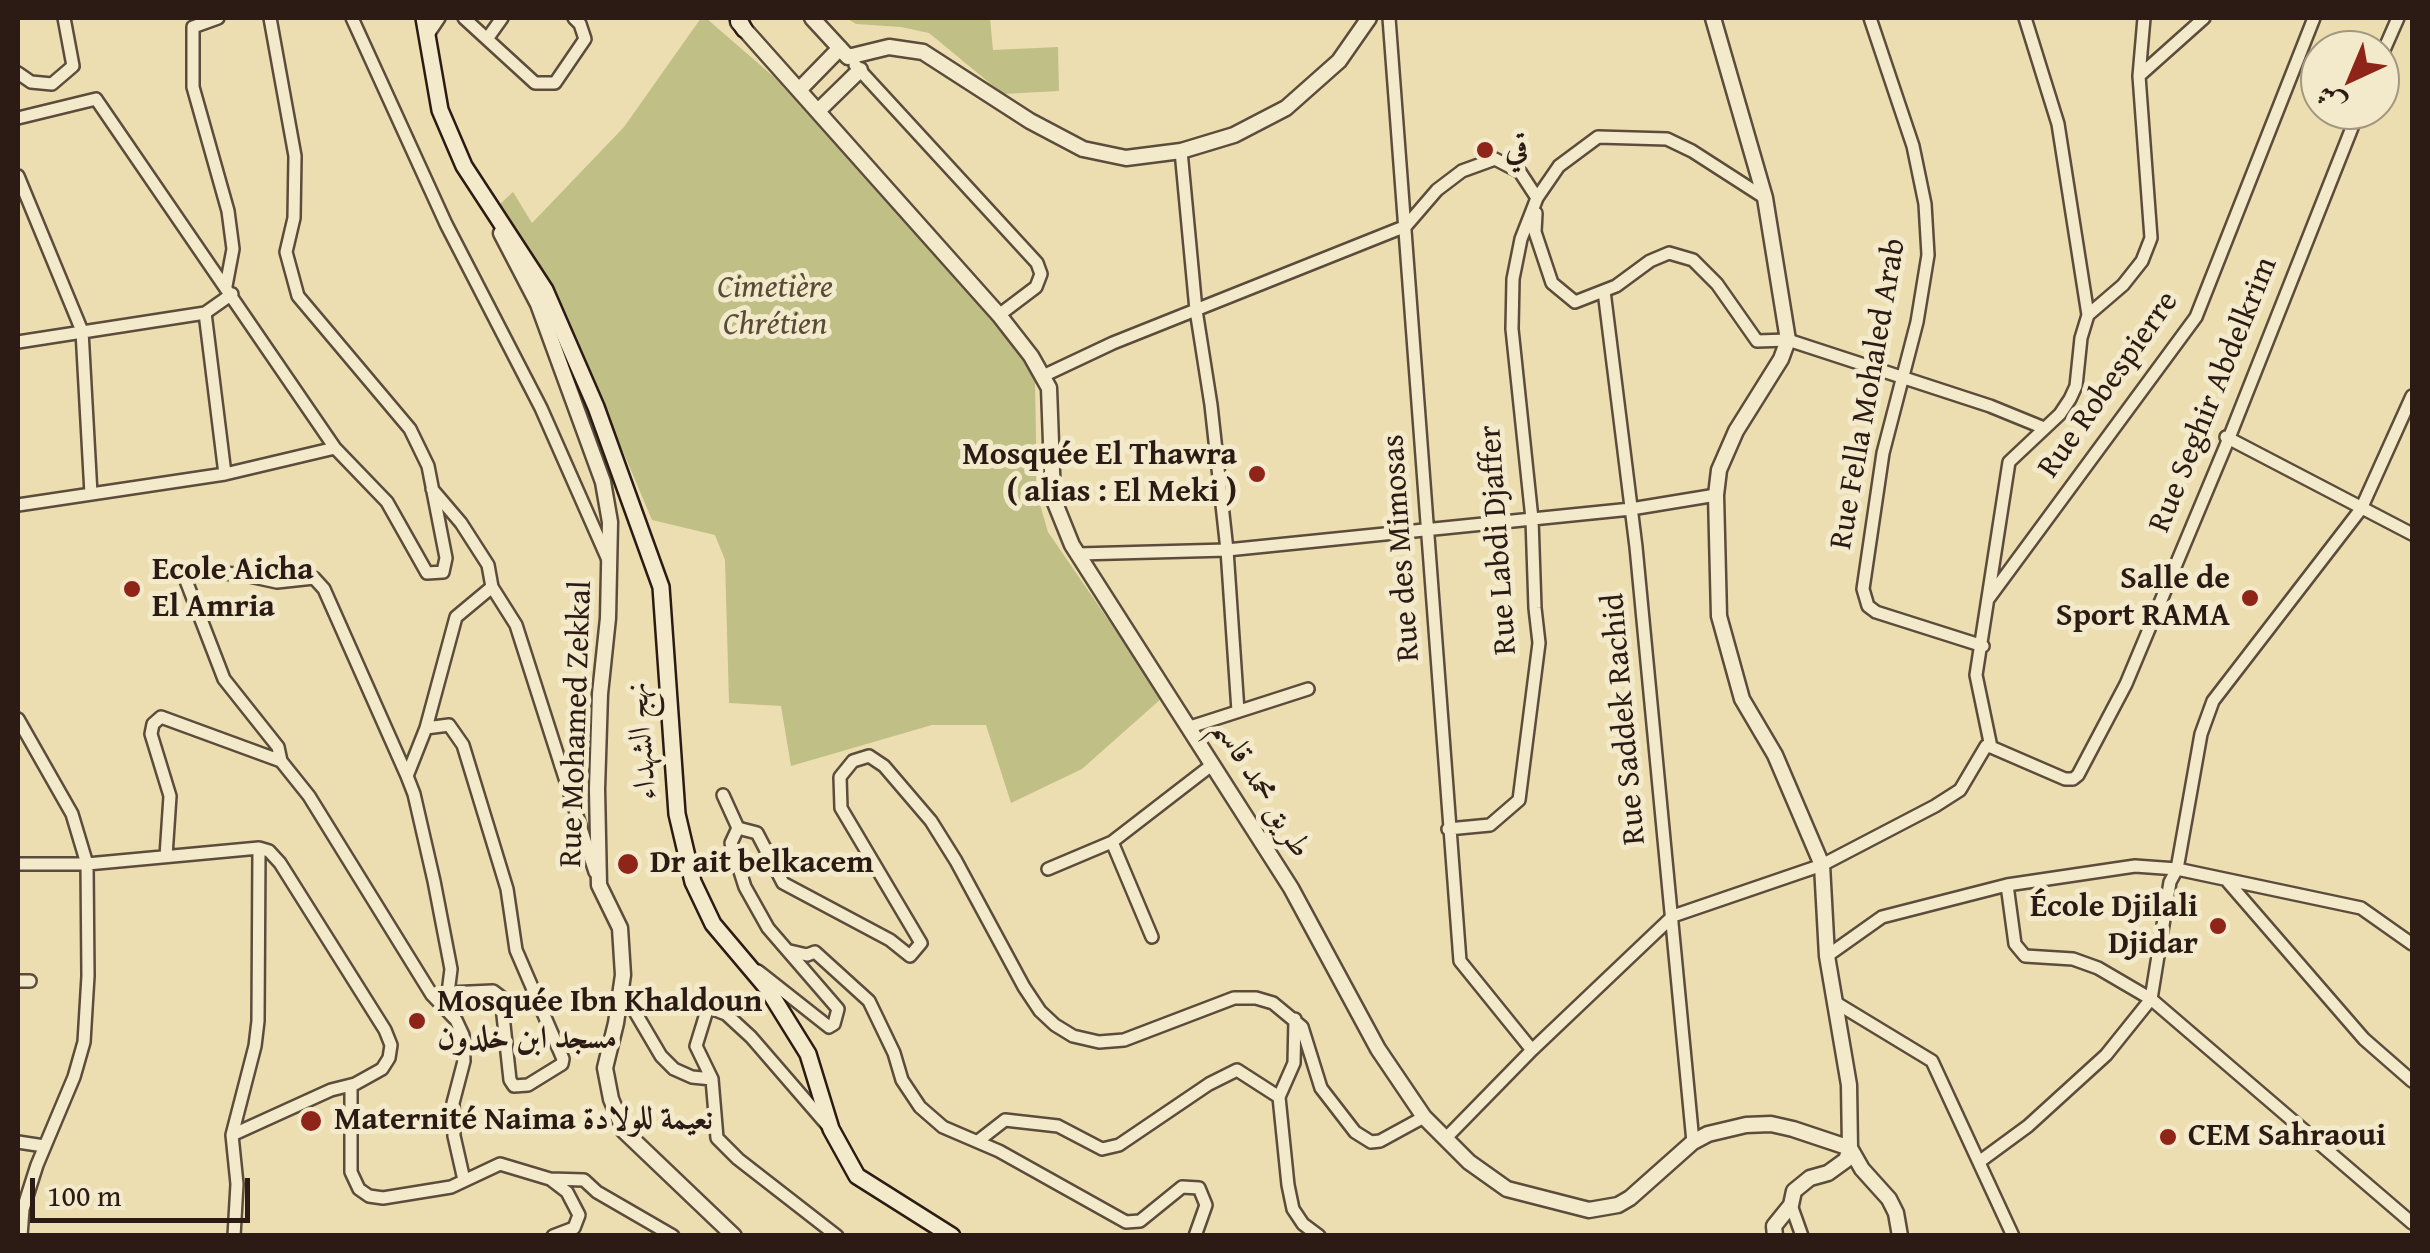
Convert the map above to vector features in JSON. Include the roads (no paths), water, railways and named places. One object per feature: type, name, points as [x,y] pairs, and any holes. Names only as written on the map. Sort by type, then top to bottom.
[{"type":"main road","name":"نهج الشهداء","points":[[424,18],[440,110],[464,166],[545,290],[596,407],[661,587],[676,814],[694,882],[713,924],[767,988],[808,1054],[831,1129],[857,1176],[952,1236]]},
{"type":"street","points":[[18,72],[31,82],[52,84],[74,66],[64,18]]},
{"type":"street","points":[[18,342],[205,313],[229,290],[233,250],[215,155],[194,87],[192,22],[218,18]]},
{"type":"street","points":[[18,118],[96,99],[335,448],[387,502],[428,573],[446,570],[428,466],[410,428],[298,296],[286,252],[294,218],[295,156],[270,18]]},
{"type":"street","points":[[352,18],[446,224],[540,408],[610,566]]},
{"type":"street","points":[[427,36],[439,18]]},
{"type":"street","points":[[464,18],[536,83],[554,82],[585,39],[574,18]]},
{"type":"street","points":[[486,39],[502,18]]},
{"type":"street","points":[[812,18],[1037,263],[1041,274],[1036,287],[999,315]]},
{"type":"street","points":[[799,90],[844,53],[889,48],[923,52],[1030,121],[1084,149],[1126,158],[1181,151],[1234,135],[1286,108],[1339,61],[1369,18]]},
{"type":"street","name":"Rue des Mimosas","points":[[1389,18],[1460,960],[1532,1050]]},
{"type":"street","points":[[1713,18],[1764,198],[1788,340],[1719,470],[1716,495],[1720,616],[1742,699],[1776,756],[1822,865],[1827,956],[1850,1086],[1850,1148],[1862,1170],[1889,1199],[1900,1236]]},
{"type":"street","name":"Rue Fella Mohaled Arab","points":[[1870,18],[1913,146],[1925,204],[1928,256],[1917,322],[1883,454],[1864,598],[1868,606],[1885,616],[1982,646]]},
{"type":"street","points":[[1445,1139],[1672,916],[1822,865],[1960,790],[1986,746],[1991,747],[1976,675],[2008,462],[2060,414],[2076,386],[2081,338],[2088,315],[2058,124],[2025,18]]},
{"type":"street","points":[[2088,315],[2123,286],[2142,261],[2151,238],[2139,76],[2144,18]]},
{"type":"street","points":[[2139,76],[2204,18]]},
{"type":"street","name":"Rue Robespierre","points":[[1988,601],[2196,317],[2314,18]]},
{"type":"street","name":"طريق محمد قاسم","points":[[739,21],[999,315],[1030,356],[1048,388],[1053,498],[1078,554],[1290,888],[1378,1049],[1424,1117],[1445,1139],[1478,1170],[1507,1189],[1589,1210],[1604,1209],[1630,1198],[1693,1142],[1724,1128],[1771,1124],[1850,1148]]},
{"type":"street","points":[[818,110],[860,70]]},
{"type":"street","name":"Rue Seghir Abdelkrim","points":[[1991,747],[2065,779],[2072,780],[2078,775],[2126,684],[2351,130]]},
{"type":"street","points":[[1536,198],[1559,166],[1598,137],[1667,140],[1692,151],[1764,198]]},
{"type":"street","points":[[1181,151],[1196,310],[1227,550],[1238,710]]},
{"type":"street","points":[[1042,376],[1113,342],[1406,226],[1436,190],[1462,171],[1496,158],[1520,172],[1536,198],[1535,232],[1552,283],[1575,302],[1604,291],[1650,261],[1669,254],[1693,260],[1717,284],[1757,341],[1788,340],[2044,428]]},
{"type":"street","points":[[18,176],[82,331],[91,494]]},
{"type":"street","name":"Rue Mohamed Zekkal","points":[[476,184],[538,304],[603,482],[610,522],[600,694],[599,886],[620,928],[621,988],[605,1068],[611,1099],[624,1131],[734,1236]]},
{"type":"street","name":"Rue Labdi Djaffer","points":[[1448,829],[1490,825],[1519,800],[1539,643],[1534,608],[1532,519],[1512,328],[1513,278],[1521,239],[1536,198]]},
{"type":"street","name":"Rue Saddek Rachid","points":[[1604,291],[1631,509],[1693,1142]]},
{"type":"street","points":[[205,313],[225,474]]},
{"type":"street","points":[[1979,1162],[2028,1126],[2106,1055],[2151,999],[2170,882],[2177,869],[2201,734],[2212,701],[2361,509],[2412,396]]},
{"type":"street","points":[[2226,437],[2412,534]]},
{"type":"street","points":[[18,506],[225,474],[335,448]]},
{"type":"street","points":[[430,486],[461,523],[488,565],[492,587],[516,626],[599,886]]},
{"type":"street","points":[[1078,554],[1227,550],[1631,509],[1716,495]]},
{"type":"street","points":[[448,993],[450,969],[434,881],[407,776],[324,589],[314,578],[277,582],[240,574],[193,572],[185,578],[224,679],[278,747],[281,761],[309,796],[432,995],[456,1020],[464,1060],[453,1103],[454,1136],[464,1180]]},
{"type":"street","points":[[407,776],[426,728],[456,618],[492,587]]},
{"type":"street","points":[[1190,727],[1308,689]]},
{"type":"street","points":[[166,856],[172,811],[151,734],[153,724],[161,716],[281,761]]},
{"type":"street","points":[[18,719],[72,814],[87,864],[88,976],[84,1042],[74,1077],[20,1209],[21,1236]]},
{"type":"street","points":[[426,728],[449,725],[463,745],[508,890],[516,950],[563,1058],[562,1064],[528,1085],[514,1086],[510,1080],[501,998],[493,990],[432,995]]},
{"type":"street","points":[[738,828],[757,833],[784,883],[890,940],[910,956],[921,943],[841,808],[840,777],[845,768],[862,757],[876,759],[931,821],[1024,987],[1055,1025],[1073,1036],[1099,1042],[1124,1040],[1234,998],[1256,998],[1273,1003],[1302,1027],[1321,1088],[1356,1132],[1372,1142],[1380,1141],[1424,1117]]},
{"type":"street","points":[[1048,870],[1112,842],[1213,764]]},
{"type":"street","points":[[723,796],[738,828]]},
{"type":"street","points":[[738,828],[731,843],[745,887],[768,928],[838,1008],[834,1024],[828,1027],[742,958]]},
{"type":"street","points":[[1112,842],[1152,937]]},
{"type":"street","points":[[18,864],[87,864],[259,848],[269,851],[280,863],[391,1045],[389,1058],[382,1069],[351,1086],[330,1090],[232,1135]]},
{"type":"street","points":[[234,1236],[237,1184],[232,1135],[256,1034],[259,848]]},
{"type":"street","points":[[1827,956],[1882,917],[2007,885],[2135,866],[2177,869],[2361,908],[2412,944]]},
{"type":"street","points":[[2228,882],[2364,1039],[2412,1081]]},
{"type":"street","points":[[2007,885],[2015,944],[2025,956],[2073,958],[2151,999],[2412,1223]]},
{"type":"street","points":[[790,952],[807,956],[815,952],[869,1001],[894,1053],[902,1080],[920,1107],[943,1126],[978,1140],[1126,1222],[1140,1220],[1182,1187],[1198,1188],[1206,1205],[1194,1236]]},
{"type":"street","points":[[621,988],[661,1056],[674,1069],[692,1077],[712,1079]]},
{"type":"street","points":[[1838,1004],[1932,1061],[2013,1236]]},
{"type":"street","points":[[831,1129],[752,1038],[726,1014],[708,1008],[696,1046],[712,1079],[717,1138],[837,1236]]},
{"type":"street","points":[[1295,1019],[1294,1063],[1279,1097],[1293,1208],[1304,1224],[1320,1236]]},
{"type":"street","points":[[978,1140],[1005,1120],[1058,1126],[1102,1149],[1119,1146],[1209,1084],[1237,1070],[1279,1097]]},
{"type":"street","points":[[351,1086],[351,1172],[358,1189],[369,1196],[383,1198],[451,1188],[500,1164],[550,1179],[584,1180],[597,1192],[673,1236]]},
{"type":"street","points":[[18,1142],[44,1146]]},
{"type":"street","points":[[1774,1236],[1774,1226],[1791,1205],[1794,1191],[1810,1178],[1839,1167],[1850,1148]]},
{"type":"street","points":[[550,1179],[567,1192],[579,1215],[574,1228],[553,1236]]},
{"type":"street","points":[[1791,1205],[1802,1236]]},
{"type":"place","name":"قي","points":[[1485,150]]},
{"type":"place","name":"Mosquée El Thawra ( alias : El Meki )","points":[[1257,474]]},
{"type":"place","name":"Ecole Aicha El Amria","points":[[132,589]]},
{"type":"place","name":"Salle de Sport RAMA","points":[[2250,598]]},
{"type":"place","name":"Dr ait belkacem","points":[[628,864]]},
{"type":"place","name":"École Djilali Djidar","points":[[2218,926]]},
{"type":"place","name":"Mosquée Ibn Khaldoun مسجد ابن خلدون","points":[[417,1021]]},
{"type":"place","name":"Maternité Naima نعيمة للولادة","points":[[311,1121]]},
{"type":"place","name":"CEM Sahraoui","points":[[2168,1137]]},
{"type":"park label","name":"Cimetière Chrétien","points":[[775,308]]}]
